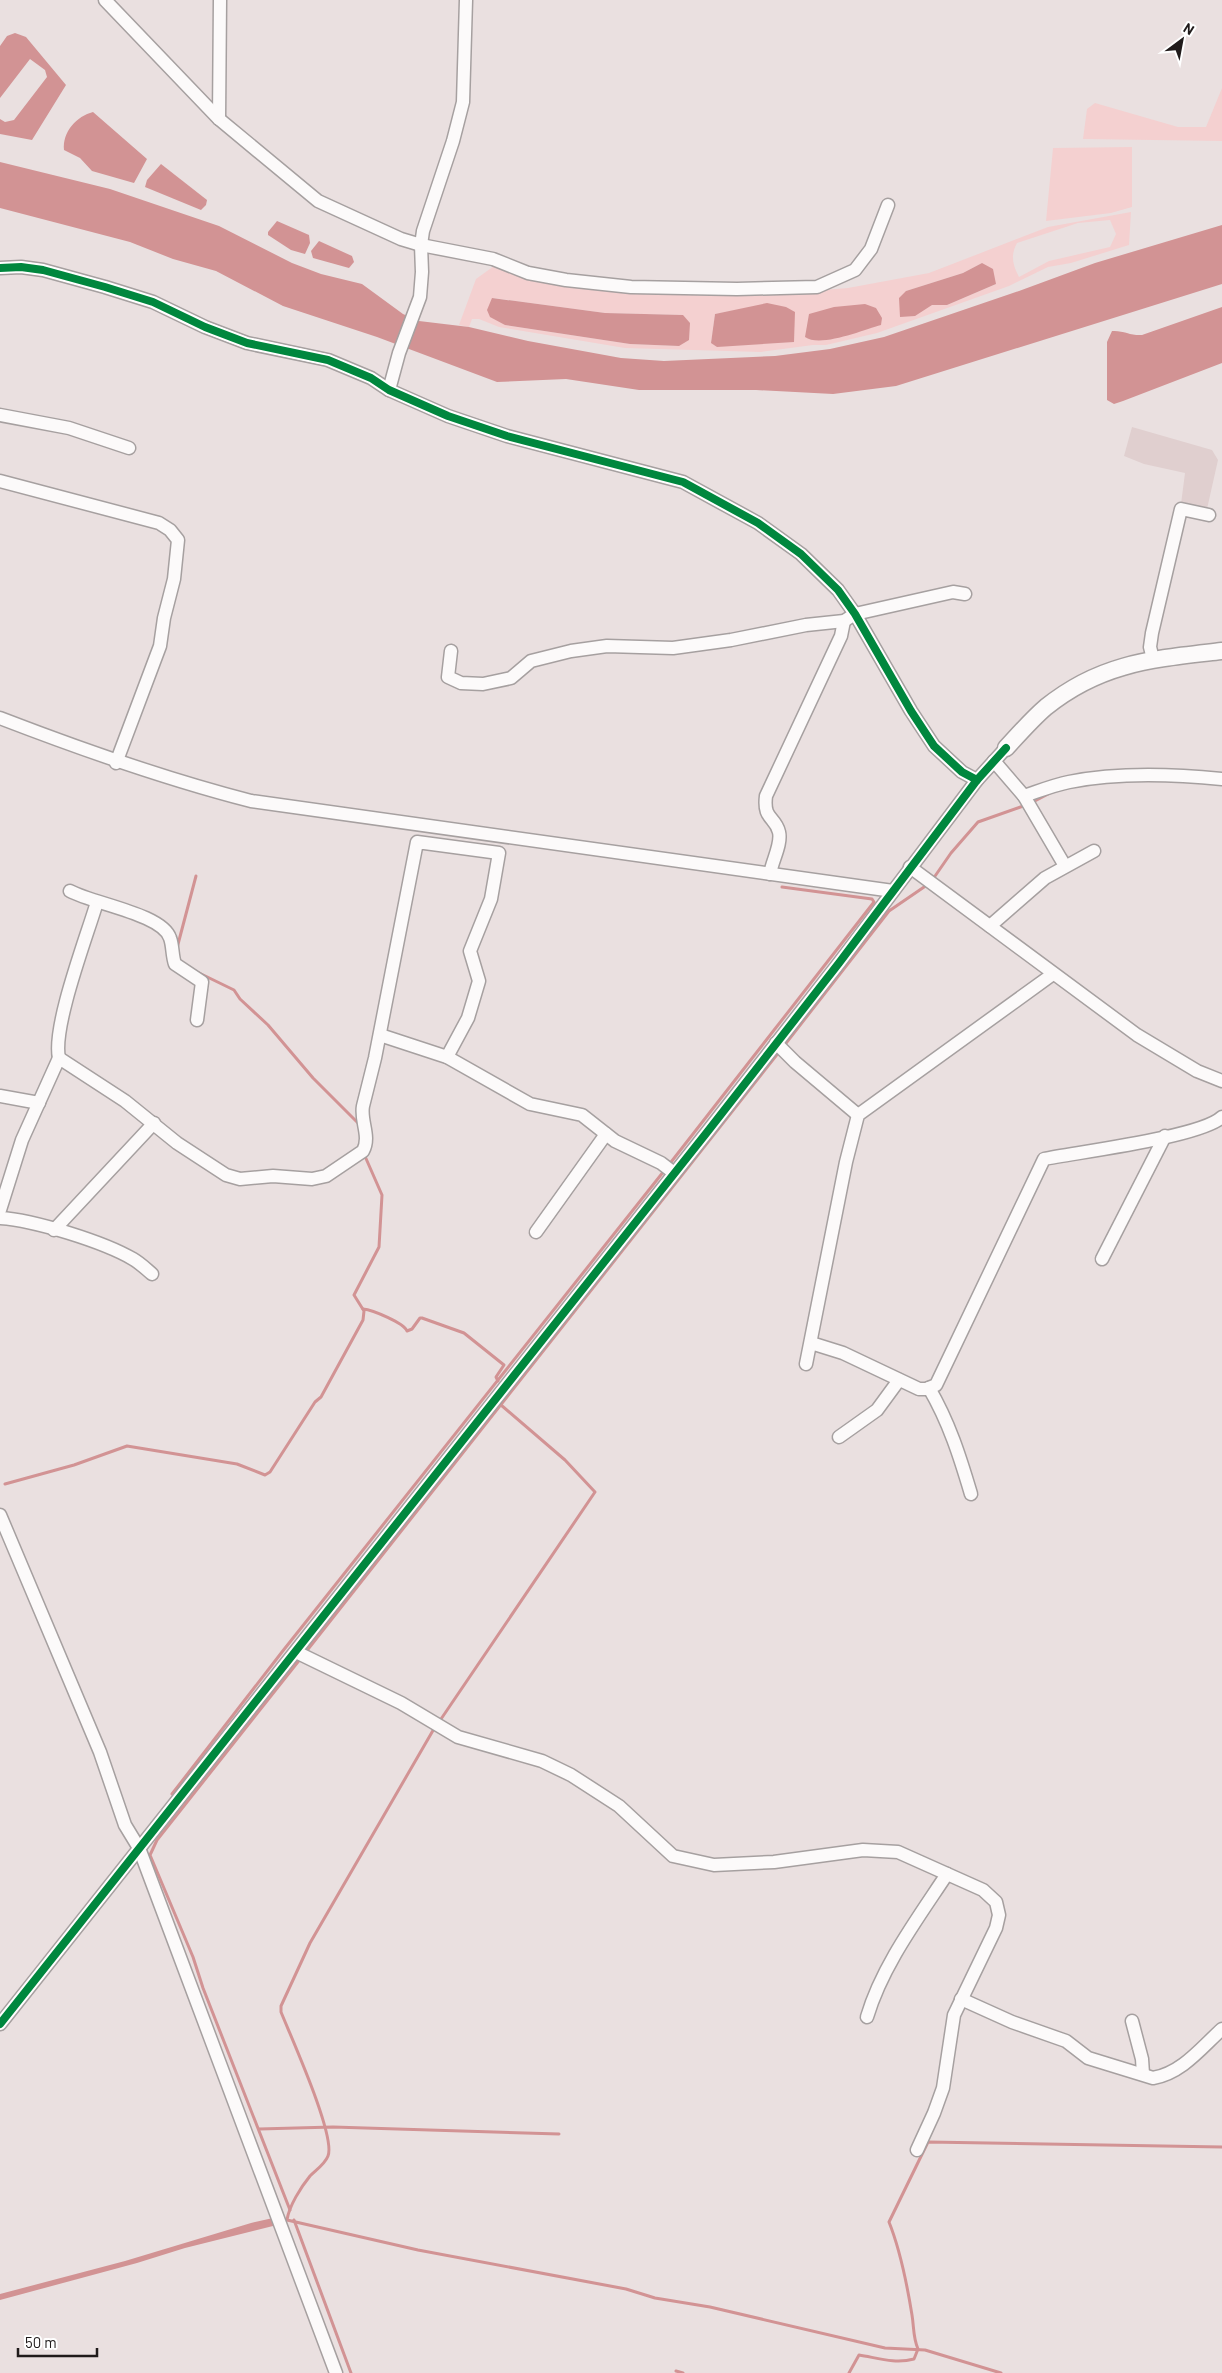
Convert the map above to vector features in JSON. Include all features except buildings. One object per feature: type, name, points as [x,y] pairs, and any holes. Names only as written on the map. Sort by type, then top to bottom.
[{"type":"main road","points":[[1006,748],[1046,708],[1079,684],[1119,666],[1153,659],[1222,651]]},
{"type":"street","points":[[105,0],[219,119],[318,201],[358,221],[421,245],[493,259],[528,273],[566,280],[631,287],[737,290],[818,286],[855,270],[871,248],[888,205]]},
{"type":"street","points":[[219,119],[220,0]]},
{"type":"street","points":[[389,390],[399,353],[420,297],[422,272],[421,245],[463,102],[466,0]]},
{"type":"street","points":[[0,268],[21,267],[43,270],[106,287],[153,302],[205,327],[247,343],[328,360],[371,378],[389,390],[448,416],[507,436],[683,482],[758,523],[801,554],[838,590],[850,618],[934,746],[962,772],[977,780]]},
{"type":"street","points":[[0,415],[69,428],[129,448]]},
{"type":"street","points":[[0,481],[159,524],[170,530],[178,540],[178,555],[164,618],[160,646],[116,762]]},
{"type":"street","points":[[1153,659],[1150,647],[1152,633],[1182,509],[1209,515]]},
{"type":"street","points":[[451,651],[448,677],[461,683],[484,684],[511,678],[531,661],[571,651],[607,646],[673,648],[731,640],[850,618],[953,592],[965,594]]},
{"type":"street","points":[[770,874],[779,832],[765,808],[766,796],[850,618]]},
{"type":"street","points":[[0,718],[116,762],[186,784],[251,801],[893,891]]},
{"type":"street","points":[[0,2024],[674,1173],[977,780],[1006,748]]},
{"type":"street","points":[[994,761],[1024,796],[1065,866]]},
{"type":"street","points":[[1024,796],[1068,782],[1114,777],[1169,774],[1222,779]]},
{"type":"street","points":[[59,1058],[125,1101],[176,1142],[226,1175],[240,1179],[273,1176],[312,1179],[326,1176],[363,1150],[366,1145],[361,1113],[380,1034],[417,842],[499,853],[491,899],[470,951],[479,981],[468,1018],[447,1058]]},
{"type":"street","points":[[990,926],[1045,878],[1094,851]]},
{"type":"street","points":[[910,867],[1137,1034],[1197,1071],[1222,1081]]},
{"type":"street","points":[[70,891],[97,902],[154,919],[165,928],[170,937],[175,964],[202,982],[197,1020]]},
{"type":"street","points":[[0,1210],[22,1140],[59,1058],[58,1039],[64,1011],[97,902]]},
{"type":"street","points":[[806,1364],[846,1162],[858,1116],[1054,974]]},
{"type":"street","points":[[380,1034],[447,1058],[530,1104],[582,1116],[615,1141],[661,1163],[674,1173]]},
{"type":"street","points":[[776,1043],[795,1062],[858,1116]]},
{"type":"street","points":[[0,1096],[39,1103]]},
{"type":"street","points":[[811,1343],[836,1350],[919,1389],[929,1388],[936,1384],[942,1374],[970,1310],[1044,1159],[1119,1147],[1216,1122],[1222,1117]]},
{"type":"street","points":[[54,1230],[63,1223],[154,1124]]},
{"type":"street","points":[[536,1232],[606,1134]]},
{"type":"street","points":[[1102,1259],[1165,1136]]},
{"type":"street","points":[[0,1218],[17,1219],[105,1246],[134,1260],[152,1274]]},
{"type":"street","points":[[839,1437],[877,1410],[899,1380]]},
{"type":"street","points":[[929,1388],[944,1414],[971,1494]]},
{"type":"street","points":[[0,1515],[100,1752],[125,1825],[139,1848],[336,2373]]},
{"type":"street","points":[[296,1652],[393,1698],[458,1737],[542,1761],[571,1775],[619,1806],[673,1856],[714,1865],[774,1862],[863,1850],[898,1852],[983,1890],[996,1902],[999,1915],[996,1928],[954,2015],[943,2088],[917,2150]]},
{"type":"street","points":[[867,2017],[871,2004],[890,1964],[947,1874]]},
{"type":"street","points":[[962,1999],[1012,2022],[1066,2041],[1088,2058],[1153,2078],[1179,2069],[1222,2029]]},
{"type":"street","points":[[1132,2021],[1142,2059],[1143,2074]]},
{"type":"shaded area","points":[[15,33],[26,37],[66,85],[32,140],[0,134],[0,119],[5,122],[14,120],[47,77],[45,70],[30,59],[0,98],[0,46],[7,36]]},
{"type":"shaded area","points":[[1222,88],[1222,141],[1083,139],[1087,109],[1095,103],[1178,127],[1206,127]]},
{"type":"shaded area","points":[[93,112],[147,159],[134,183],[92,171],[80,158],[64,150],[65,137],[68,131],[81,117]]},
{"type":"shaded area","points":[[1132,147],[1132,207],[1111,213],[1046,221],[1053,148]]},
{"type":"shaded area","points":[[0,162],[110,189],[219,226],[292,263],[321,274],[362,284],[403,314],[419,321],[469,327],[528,341],[621,358],[664,361],[775,356],[830,349],[884,337],[1095,263],[1222,225],[1222,284],[896,386],[833,394],[756,390],[639,390],[566,379],[497,382],[377,337],[283,306],[216,271],[173,259],[130,242],[0,208]]},
{"type":"shaded area","points":[[161,164],[207,200],[206,205],[201,210],[145,187],[147,180]]},
{"type":"shaded area","points":[[1131,212],[1129,245],[1071,263],[1048,267],[1009,286],[877,333],[826,345],[761,352],[625,348],[499,327],[479,319],[472,319],[469,327],[459,325],[476,279],[494,266],[554,285],[664,294],[798,292],[848,288],[929,273],[1048,227]],"holes":[[[1110,220],[1116,234],[1110,247],[1049,261],[1019,277],[1013,260],[1017,243],[1078,223]],[[982,263],[996,284],[947,305],[932,305],[906,291],[963,273]],[[493,298],[605,313],[683,315],[679,346],[630,344],[505,325]],[[743,309],[711,342],[715,314]]]},
{"type":"shaded area","points":[[277,221],[309,235],[310,243],[305,254],[291,250],[268,235],[268,232]]},
{"type":"shaded area","points":[[319,241],[352,256],[354,262],[349,268],[313,258],[311,251]]},
{"type":"shaded area","points":[[982,263],[993,269],[996,284],[947,305],[932,305],[915,316],[900,317],[899,298],[906,291],[963,273]]},
{"type":"shaded area","points":[[492,298],[605,313],[683,315],[690,323],[689,340],[679,346],[630,344],[505,325],[490,317],[487,310]]},
{"type":"shaded area","points":[[767,303],[786,307],[795,312],[794,342],[717,347],[711,343],[715,314]]},
{"type":"shaded area","points":[[865,304],[876,308],[882,318],[881,325],[831,339],[812,340],[805,337],[809,314],[834,307]]},
{"type":"shaded area","points":[[1222,307],[1222,363],[1114,404],[1107,400],[1107,342],[1112,331],[1142,335]]},
{"type":"shaded area","points":[[1132,427],[1212,450],[1218,460],[1207,509],[1181,504],[1185,473],[1144,464],[1124,456]]},
{"type":"shaded area","points":[[273,2218],[276,2224],[273,2226],[185,2248],[0,2300],[0,2294],[125,2261]]},
{"type":"waterway","points":[[1031,803],[1050,793]]},
{"type":"waterway","points":[[933,879],[951,853],[978,822],[1026,805]]},
{"type":"waterway","points":[[177,948],[196,876]]},
{"type":"waterway","points":[[783,1047],[889,911],[927,885]]},
{"type":"waterway","points":[[668,1166],[874,902],[872,899],[782,887]]},
{"type":"waterway","points":[[197,972],[234,990],[240,999],[268,1025],[313,1078],[358,1123]]},
{"type":"waterway","points":[[305,1653],[779,1052]]},
{"type":"waterway","points":[[5,1484],[74,1465],[127,1446],[237,1464],[265,1475],[270,1472],[315,1402],[321,1397],[363,1320],[364,1311],[354,1295],[379,1247],[382,1195],[364,1154]]},
{"type":"waterway","points":[[172,1794],[282,1652],[664,1171]]},
{"type":"waterway","points":[[363,1309],[388,1317],[407,1331],[412,1329],[422,1318],[464,1333],[504,1365],[496,1377],[498,1381]]},
{"type":"waterway","points":[[439,1722],[595,1492],[565,1460],[501,1405]]},
{"type":"waterway","points":[[290,2210],[203,1988],[193,1957],[150,1855],[157,1840],[301,1658]]},
{"type":"waterway","points":[[435,1727],[310,1943],[281,2006],[281,2012],[319,2108],[329,2145],[327,2159],[310,2176],[299,2191],[287,2220],[418,2250],[626,2289],[655,2298],[710,2307],[885,2348],[925,2350],[1001,2373]]},
{"type":"waterway","points":[[259,2129],[333,2127],[559,2134]]},
{"type":"waterway","points":[[849,2373],[859,2355],[900,2361],[914,2359],[918,2349],[914,2337],[903,2268],[889,2222],[928,2142],[1222,2147]]},
{"type":"waterway","points":[[294,2220],[351,2373]]},
{"type":"waterway","points":[[676,2371],[683,2373]]},
{"type":"cycle path","points":[[0,268],[21,267],[43,270],[153,302],[205,327],[247,343],[328,360],[371,378],[389,390],[448,416],[507,436],[683,482],[758,523],[801,554],[838,590],[855,614],[911,711],[934,746],[962,772],[977,780]]},
{"type":"cycle path","points":[[0,2024],[708,1131],[839,963],[977,780],[1006,748]]}]
